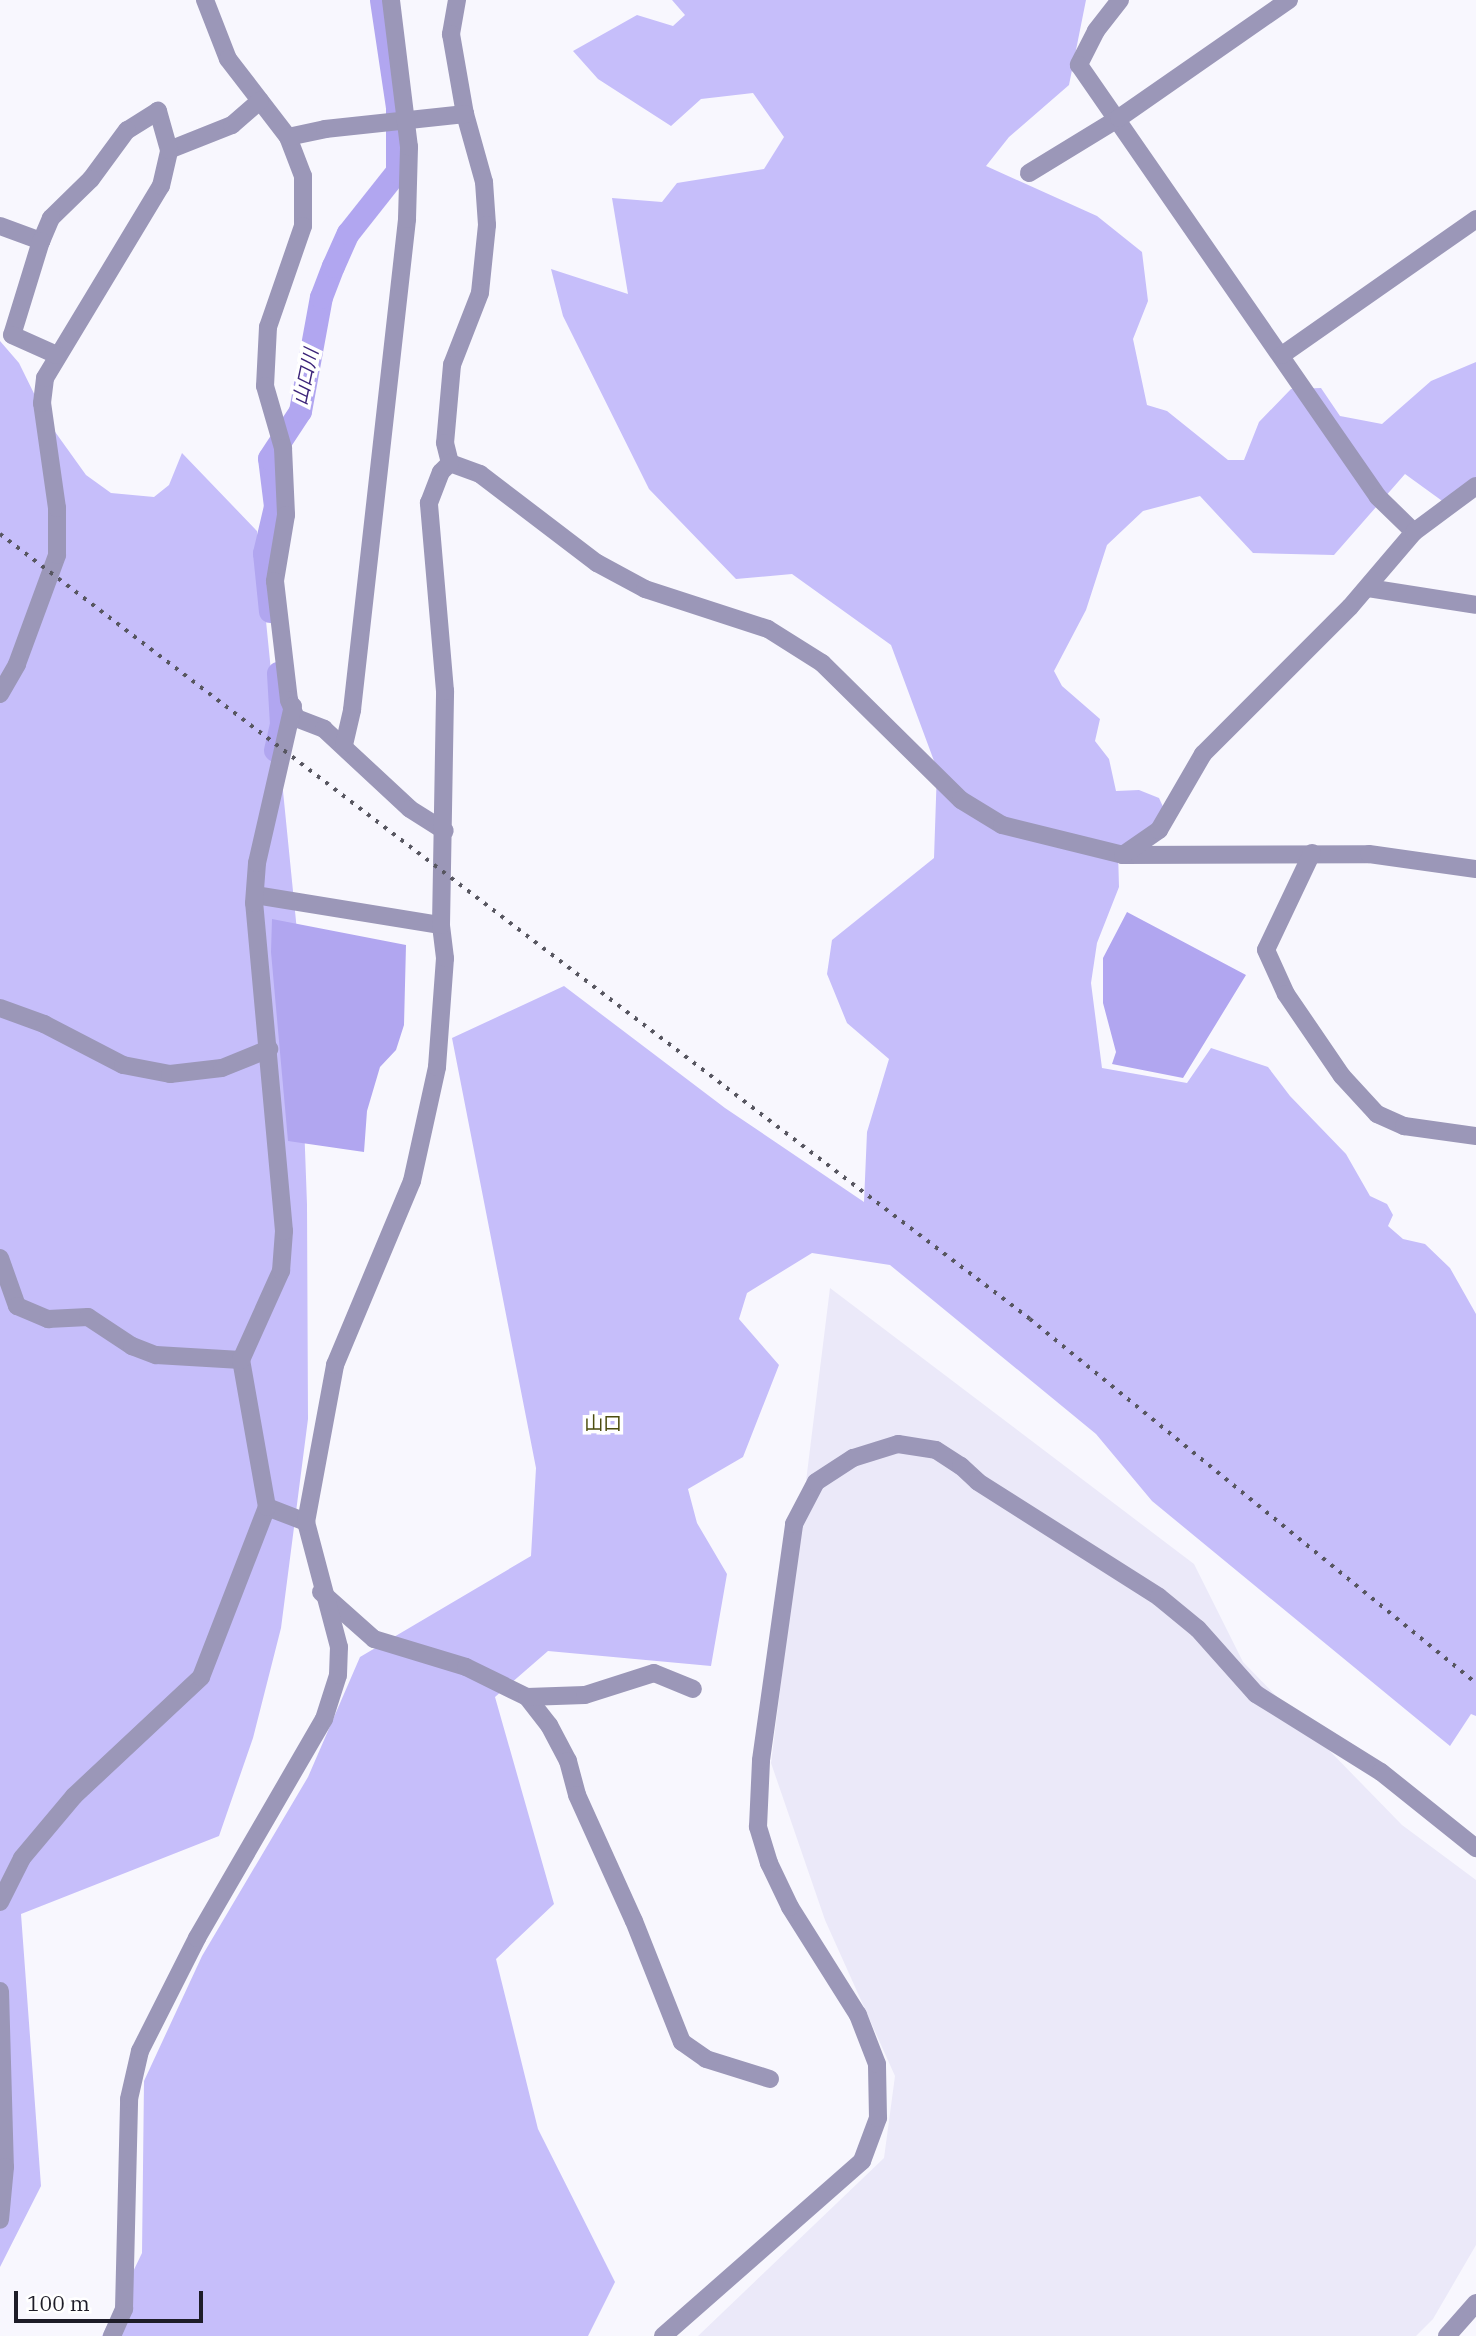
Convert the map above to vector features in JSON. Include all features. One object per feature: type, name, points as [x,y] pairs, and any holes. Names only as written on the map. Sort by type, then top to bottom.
[{"type":"street","points":[[205,0],[228,59],[288,137],[303,176],[303,226],[268,327],[265,386],[280,440],[286,515],[275,581],[289,701],[296,718],[324,729],[344,744],[410,809],[445,831]]},
{"type":"street","points":[[344,744],[352,710],[407,219],[406,121],[391,0]]},
{"type":"street","points":[[450,463],[445,443],[452,365],[480,293],[487,225],[484,182],[465,114],[452,34],[457,0]]},
{"type":"street","points":[[1120,0],[1085,48],[1079,65],[1119,118],[1378,497],[1414,532]]},
{"type":"street","points":[[1029,173],[1119,118],[1289,0]]},
{"type":"street","points":[[169,150],[232,125],[260,101]]},
{"type":"street","points":[[0,694],[17,664],[57,555],[57,508],[42,403],[46,378],[57,355],[161,186],[169,150],[158,111],[127,130],[91,179],[51,218],[41,241],[12,335],[57,355]]},
{"type":"street","points":[[288,137],[465,114]]},
{"type":"street","points":[[1282,355],[1476,219]]},
{"type":"street","points":[[0,226],[41,241]]},
{"type":"street","points":[[112,2336],[124,2309],[129,2099],[140,2051],[197,1938],[324,1719],[338,1675],[338,1647],[321,1592],[306,1522],[335,1365],[412,1181],[431,1107],[445,958],[441,925],[445,831],[445,691],[429,503],[441,472],[450,463]]},
{"type":"street","points":[[450,463],[480,474],[510,493],[597,563],[645,589],[768,629],[822,663],[979,813],[1002,825],[1123,855],[1369,854],[1476,869]]},
{"type":"street","points":[[1123,855],[1159,830],[1203,754],[1368,588],[1414,532],[1476,486]]},
{"type":"street","points":[[1368,588],[1476,605]]},
{"type":"street","points":[[0,1902],[22,1858],[74,1796],[201,1677],[267,1507],[241,1360],[281,1271],[282,1200],[269,1049],[256,957],[254,895],[257,863],[293,706]]},
{"type":"street","points":[[1312,853],[1266,950],[1286,994],[1342,1076],[1377,1114],[1404,1126],[1476,1136]]},
{"type":"street","points":[[254,895],[441,925]]},
{"type":"street","points":[[0,1008],[44,1024],[123,1065],[170,1074],[222,1068],[269,1049]]},
{"type":"street","points":[[0,1258],[17,1306],[48,1319],[88,1317],[131,1346],[156,1355],[241,1360]]},
{"type":"street","points":[[663,2336],[862,2161],[878,2118],[877,2064],[858,2015],[790,1907],[769,1863],[758,1827],[761,1760],[794,1524],[816,1482],[853,1458],[898,1444],[936,1450],[1159,1597],[1198,1629],[1256,1694],[1381,1772],[1476,1848]]},
{"type":"street","points":[[267,1507],[306,1522]]},
{"type":"street","points":[[321,1592],[374,1639],[467,1667],[527,1697],[549,1725],[568,1761],[577,1794],[634,1921],[682,2042],[706,2059],[770,2079]]},
{"type":"street","points":[[527,1697],[585,1695],[654,1673],[693,1689]]},
{"type":"street","points":[[0,1991],[5,2167],[0,2220]]},
{"type":"street","points":[[1447,2336],[1476,2303]]},
{"type":"shaded area","points":[[672,0],[1086,0],[1069,85],[1009,137],[986,166],[1097,216],[1142,252],[1148,301],[1133,339],[1147,405],[1167,411],[1228,460],[1244,460],[1259,422],[1291,389],[1321,388],[1340,416],[1382,424],[1431,381],[1476,362],[1476,477],[1445,503],[1405,474],[1334,555],[1253,553],[1200,496],[1143,511],[1107,545],[1086,610],[1054,671],[1062,686],[1100,719],[1095,741],[1109,759],[1116,791],[1139,790],[1159,798],[1165,811],[1156,827],[1118,851],[1119,887],[1097,943],[1091,983],[1102,1068],[1187,1083],[1211,1048],[1268,1067],[1290,1096],[1346,1154],[1370,1196],[1387,1204],[1393,1215],[1388,1226],[1403,1239],[1425,1244],[1450,1268],[1476,1314],[1476,1716],[1471,1714],[1450,1746],[1152,1501],[1096,1434],[890,1265],[812,1253],[747,1293],[739,1319],[779,1365],[743,1457],[688,1489],[697,1523],[727,1574],[711,1666],[548,1651],[495,1697],[554,1904],[496,1959],[538,2129],[615,2282],[588,2336],[102,2336],[142,2253],[144,2081],[202,1956],[308,1777],[360,1657],[531,1556],[536,1468],[452,1038],[564,986],[725,1108],[864,1202],[867,1132],[889,1059],[847,1023],[827,974],[832,940],[934,858],[937,769],[891,645],[792,574],[736,579],[649,489],[563,316],[551,269],[628,294],[612,198],[662,202],[677,183],[764,169],[784,137],[753,93],[701,99],[671,126],[598,79],[573,51],[637,15],[673,26],[685,15]]},
{"type":"shaded area","points":[[0,341],[19,363],[48,422],[86,475],[111,493],[154,497],[169,485],[182,453],[257,531],[297,931],[307,1204],[308,1419],[281,1628],[253,1738],[219,1836],[21,1914],[41,2186],[0,2267]]},
{"type":"shaded area","points":[[1127,912],[1246,975],[1183,1078],[1112,1064],[1116,1052],[1103,1003],[1103,958]]},
{"type":"shaded area","points":[[272,919],[406,945],[404,1025],[396,1050],[380,1067],[367,1111],[364,1152],[288,1141],[271,952]]},
{"type":"shaded area","points":[[830,1288],[1194,1564],[1243,1662],[1402,1825],[1476,1880],[1476,2245],[1433,2319],[1416,2336],[698,2336],[884,2158],[895,2076],[825,1920],[771,1763]]},
{"type":"waterway","name":"山口川","points":[[270,611],[264,553],[275,506],[269,458],[300,411],[321,297],[333,266],[348,233],[397,171],[397,107],[381,0]]},
{"type":"waterway","name":"山口川","points":[[275,750],[281,724],[278,673]]},
{"type":"railway","points":[[0,534],[1030,1319],[1476,1683]]},
{"type":"district","name":"山口","points":[[603,1424]]}]
